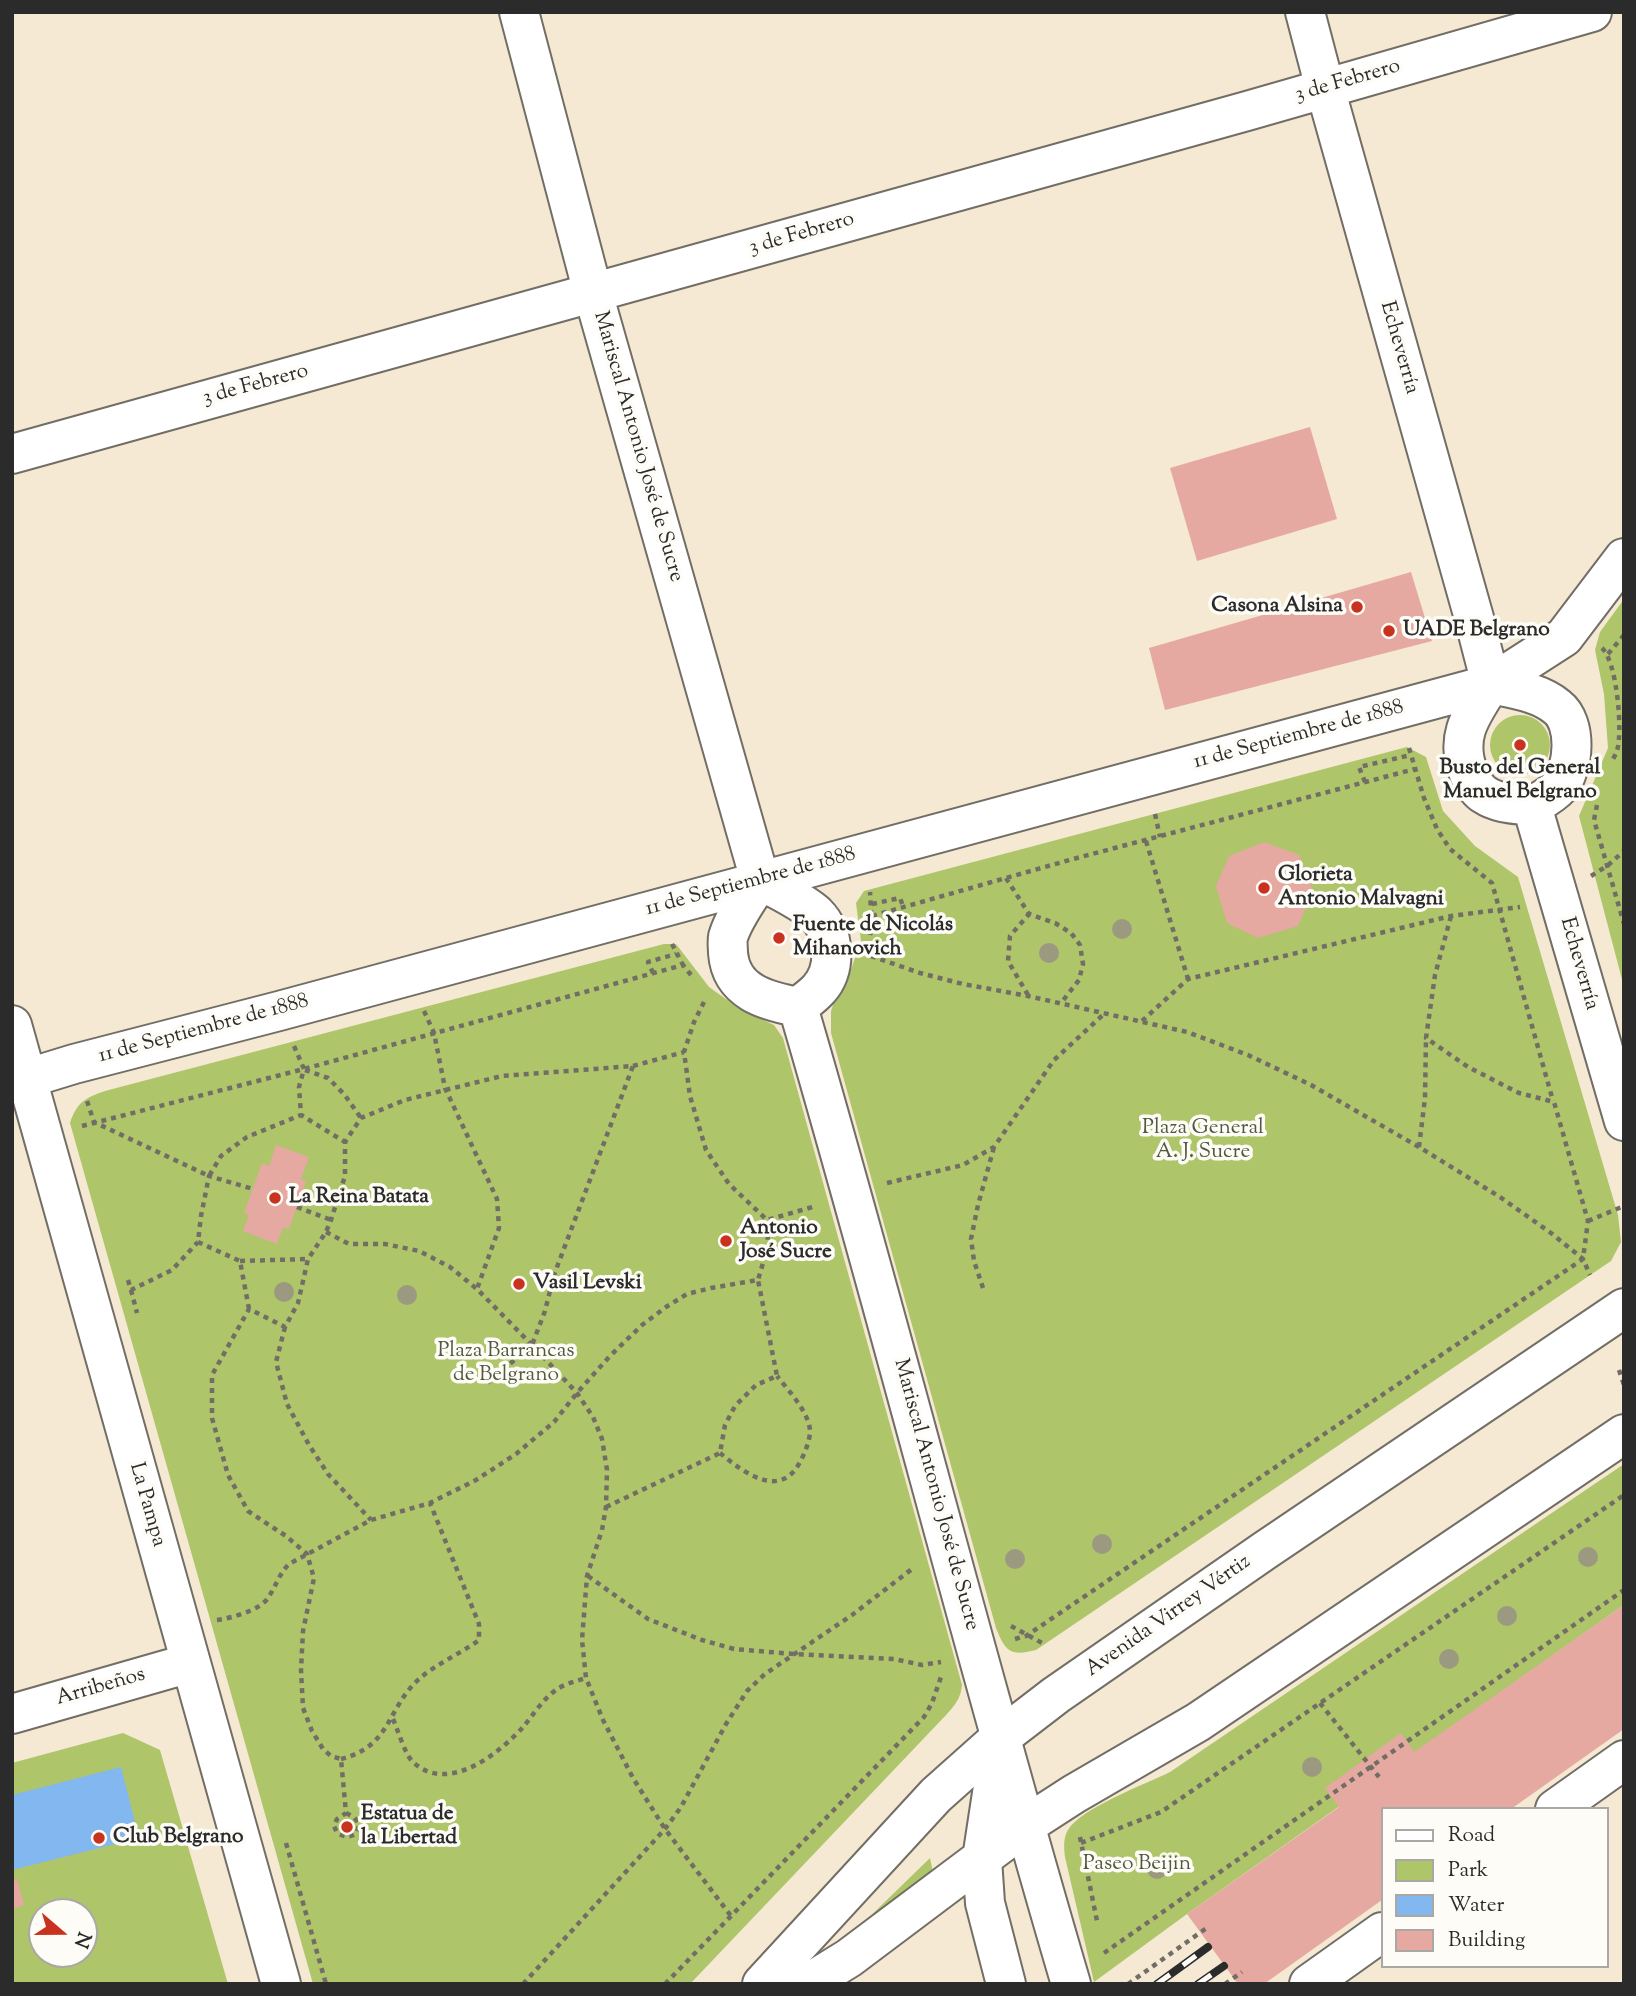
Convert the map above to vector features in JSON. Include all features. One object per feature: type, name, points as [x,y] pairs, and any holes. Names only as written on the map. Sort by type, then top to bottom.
[{"type":"street","name":"Mariscal Antonio José de Sucre","points":[[519,12],[593,293],[760,880]]},
{"type":"street","name":"Echeverría","points":[[1305,12],[1491,684]]},
{"type":"street","name":"3 de Febrero","points":[[12,453],[1592,12]]},
{"type":"street","points":[[1491,684],[1529,693],[1548,701],[1559,708],[1568,722],[1572,749],[1567,773],[1558,788],[1532,806],[1502,802],[1483,795],[1472,781],[1464,761],[1462,740],[1471,716],[1491,684],[1564,637],[1624,558]]},
{"type":"street","name":"11 de Septiembre de 1888","points":[[20,1081],[74,1064],[318,1001],[1491,684]]},
{"type":"street","name":"Echeverría","points":[[1532,806],[1624,1121]]},
{"type":"street","points":[[760,880],[817,915],[828,933],[832,953],[831,970],[820,988],[798,1007],[770,1002],[749,992],[736,979],[729,962],[727,939],[738,915],[760,880]]},
{"type":"street","name":"Mariscal Antonio José de Sucre","points":[[798,1007],[853,1195],[1000,1738],[1071,1984]]},
{"type":"street","name":"La Pampa","points":[[12,1025],[20,1081],[43,1137],[281,1984]]},
{"type":"street","name":"Avenida Virrey Vértiz","points":[[762,1984],[936,1795],[1000,1738],[1056,1695],[1264,1551],[1624,1308]]},
{"type":"street","points":[[807,1984],[849,1958],[1026,1825],[1198,1722],[1624,1434]]},
{"type":"street","name":"Arribeños","points":[[12,1714],[190,1663]]},
{"type":"street","points":[[1000,1738],[982,1859],[985,1903],[1006,1984]]},
{"type":"street","points":[[1558,1807],[1624,1760]]},
{"type":"street","points":[[1309,1984],[1380,1933]]},
{"type":"path","points":[[1608,654],[1624,635]]},
{"type":"path","points":[[1597,643],[1608,654],[1618,698],[1618,750],[1607,772]]},
{"type":"path","points":[[1026,1636],[1583,1259],[1588,1221],[1492,883],[1450,849],[1437,830],[1409,748]]},
{"type":"path","points":[[1365,782],[1359,767],[1410,755]]},
{"type":"path","points":[[872,916],[1415,769]]},
{"type":"path","points":[[1599,795],[1594,820],[1624,924]]},
{"type":"path","points":[[1156,817],[1160,837]]},
{"type":"path","points":[[1146,841],[1188,979]]},
{"type":"path","points":[[1607,866],[1624,851]]},
{"type":"path","points":[[1006,878],[1029,914],[1055,923],[1071,933],[1080,945],[1083,964],[1079,980],[1061,1003]]},
{"type":"path","points":[[872,904],[900,898],[903,906]]},
{"type":"path","points":[[1142,1021],[1188,979],[1451,916],[1521,907]]},
{"type":"path","points":[[1028,996],[1008,961],[1010,936],[1029,914]]},
{"type":"path","points":[[1419,1147],[1425,1098],[1426,1038],[1435,975],[1451,916]]},
{"type":"path","points":[[653,973],[648,962],[676,954]]},
{"type":"path","points":[[870,956],[963,984],[1187,1032],[1248,1055],[1311,1085],[1500,1197],[1583,1259],[1590,1275]]},
{"type":"path","points":[[43,1137],[304,1069],[682,965],[692,975]]},
{"type":"path","points":[[705,1002],[694,1022],[684,1052],[690,1096],[706,1150],[729,1184],[767,1220],[768,1246],[758,1280],[777,1376],[801,1407],[810,1430],[804,1454],[794,1474],[778,1481],[757,1478],[739,1469],[720,1453]]},
{"type":"path","points":[[983,1288],[974,1261],[971,1239],[994,1147],[1054,1060],[1106,1013]]},
{"type":"path","points":[[427,1020],[433,1033],[445,1088],[497,1199],[499,1228],[477,1289]]},
{"type":"path","points":[[1426,1038],[1468,1067],[1518,1093],[1554,1102]]},
{"type":"path","points":[[371,1520],[328,1474],[309,1445],[288,1404],[276,1362],[285,1327],[298,1303],[307,1259],[326,1232],[345,1176],[345,1142],[361,1118],[405,1100],[445,1088],[502,1076],[633,1066],[684,1052]]},
{"type":"path","points":[[299,1059],[304,1069],[299,1087],[301,1115]]},
{"type":"path","points":[[74,1064],[93,1122],[209,1176],[253,1189]]},
{"type":"path","points":[[485,1385],[532,1345],[545,1311],[554,1275],[633,1066]]},
{"type":"path","points":[[304,1069],[328,1077],[361,1118]]},
{"type":"path","points":[[301,1115],[345,1142]]},
{"type":"path","points":[[140,1285],[172,1270],[198,1242],[209,1176],[221,1156],[247,1138],[301,1115]]},
{"type":"path","points":[[892,1182],[962,1165],[994,1147]]},
{"type":"path","points":[[1588,1221],[1624,1206]]},
{"type":"path","points":[[297,1207],[331,1220]]},
{"type":"path","points":[[767,1220],[809,1208]]},
{"type":"path","points":[[326,1232],[349,1244],[385,1244],[419,1251],[450,1267],[477,1289],[532,1345],[577,1393],[593,1416],[602,1439],[607,1470],[602,1530],[587,1576],[582,1640],[586,1678],[603,1720],[633,1778],[665,1829],[731,1916]]},
{"type":"path","points":[[198,1242],[240,1261],[307,1259]]},
{"type":"path","points":[[240,1261],[249,1309],[212,1375],[212,1418],[228,1475],[248,1511],[286,1536],[307,1554],[314,1578],[303,1631],[303,1707],[312,1731],[323,1749],[331,1756],[341,1759],[356,1755],[374,1743],[402,1698],[420,1678],[479,1640],[479,1624],[430,1503]]},
{"type":"path","points":[[237,1616],[267,1601],[279,1574],[289,1564],[371,1520],[430,1503],[476,1480],[516,1454],[554,1422],[577,1393],[642,1325],[666,1307],[687,1294],[758,1280]]},
{"type":"path","points":[[249,1309],[285,1327]]},
{"type":"path","points":[[1619,1370],[1624,1385]]},
{"type":"path","points":[[720,1453],[725,1425],[735,1406],[756,1385],[777,1376]]},
{"type":"path","points":[[606,1507],[720,1453]]},
{"type":"path","points":[[1099,1930],[1081,1843],[1161,1812],[1624,1495]]},
{"type":"path","points":[[523,1984],[665,1829],[681,1807],[747,1691],[765,1674],[852,1615],[919,1564]]},
{"type":"path","points":[[587,1576],[648,1619],[734,1649],[894,1659],[922,1665],[943,1661],[940,1682],[923,1717],[665,1984]]},
{"type":"path","points":[[1101,1942],[1104,1954],[1624,1590]]},
{"type":"path","points":[[392,1718],[411,1761],[425,1770],[443,1775],[461,1771],[490,1757],[508,1743],[557,1688],[586,1678]]},
{"type":"path","points":[[1320,1703],[1379,1777]]},
{"type":"path","points":[[341,1759],[346,1813]]},
{"type":"path","points":[[346,1813],[354,1817],[359,1824],[357,1833],[351,1837],[337,1833],[334,1826],[337,1819],[346,1813]]},
{"type":"path","points":[[1128,1984],[1208,1927]]},
{"type":"path","points":[[1225,1984],[1242,1972]]},
{"type":"green space","points":[[1624,599],[1624,987],[1579,816],[1608,748],[1604,694],[1595,650],[1600,632]]},
{"type":"green space","points":[[1520,715],[1541,724],[1550,745],[1541,766],[1520,775],[1499,766],[1490,745],[1499,724]]},
{"type":"green space","name":"Plaza General A. J. Sucre","points":[[1407,747],[1426,757],[1443,811],[1475,846],[1518,877],[1618,1215],[1621,1242],[1611,1261],[1036,1650],[1021,1653],[1010,1651],[996,1628],[831,1033],[831,1011],[850,972],[861,941],[856,903],[864,891]]},
{"type":"green space","name":"Plaza Barrancas de Belgrano","points":[[664,944],[676,944],[709,987],[740,1009],[774,1025],[783,1038],[962,1685],[960,1694],[947,1714],[690,1984],[313,1984],[70,1123],[83,1102],[105,1091]]},
{"type":"green space","name":"Paseo Beijin","points":[[1624,1464],[1624,1605],[1094,1982],[1065,1857],[1065,1836],[1075,1822],[1100,1805],[1170,1772]]},
{"type":"green space","name":"Club Belgrano","points":[[123,1733],[160,1750],[228,1984],[12,1984],[12,1763]]},
{"type":"green space","points":[[930,1858],[934,1877],[857,1929]]},
{"type":"water","points":[[121,1767],[139,1838],[12,1870],[12,1795]]},
{"type":"building","points":[[1310,427],[1337,519],[1197,561],[1170,468]]},
{"type":"building","name":"Casona Alsina","points":[[1411,572],[1432,641],[1165,710],[1149,648]]},
{"type":"building","name":"Glorieta Antonio Malvagni","points":[[1264,842],[1299,855],[1313,890],[1298,926],[1258,938],[1227,923],[1216,886],[1229,856]]},
{"type":"building","name":"La Reina Batata","points":[[276,1145],[309,1157],[301,1179],[306,1181],[289,1229],[283,1227],[277,1244],[243,1231],[249,1215],[244,1213],[262,1163],[269,1166]]},
{"type":"building","points":[[1624,1605],[1624,1729],[1514,1807],[1380,1807],[1380,1901],[1264,1984],[1238,1984],[1187,1914],[1339,1807],[1325,1788],[1401,1733],[1414,1752]]},
{"type":"building","points":[[17,1879],[24,1905],[12,1909],[12,1880]]},
{"type":"railway","points":[[1157,1984],[1208,1947]]},
{"type":"railway","points":[[1198,1984],[1224,1966]]},
{"type":"place","name":"Casona Alsina","points":[[1357,607]]},
{"type":"place","name":"UADE Belgrano","points":[[1389,631]]},
{"type":"place","name":"Busto del General Manuel Belgrano","points":[[1520,745]]},
{"type":"place","name":"Glorieta Antonio Malvagni","points":[[1264,888]]},
{"type":"place","name":"Fuente de Nicolás Mihanovich","points":[[779,938]]},
{"type":"place","name":"La Reina Batata","points":[[275,1198]]},
{"type":"place","name":"Antonio José Sucre","points":[[726,1241]]},
{"type":"place","name":"Vasil Levski","points":[[519,1284]]},
{"type":"place","name":"Estatua de la Libertad","points":[[347,1827]]},
{"type":"place","name":"Club Belgrano","points":[[99,1838]]}]
